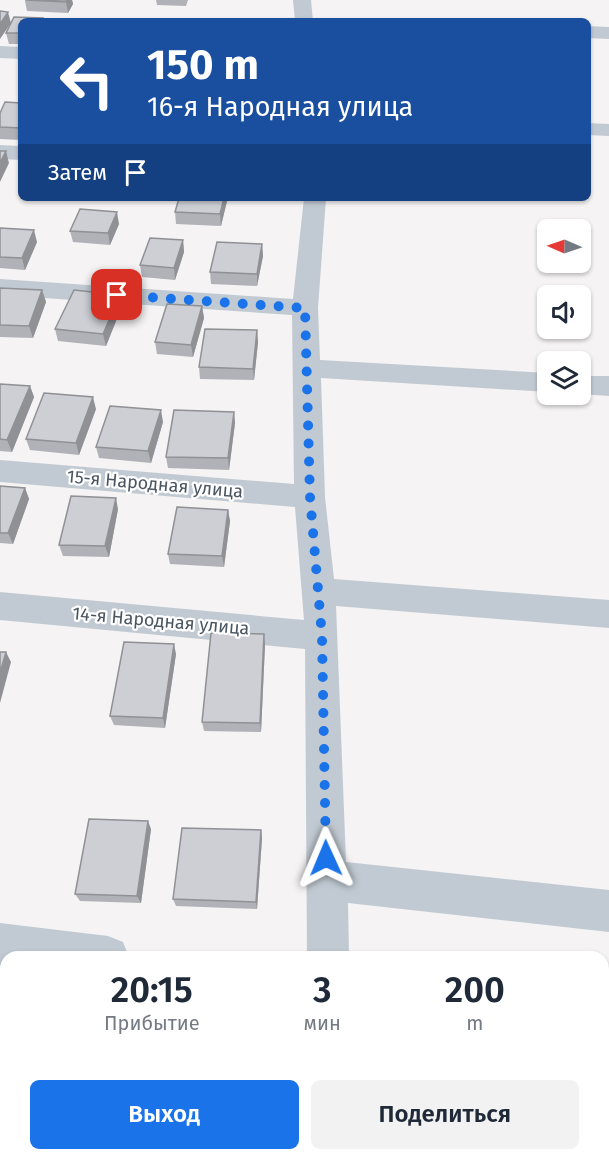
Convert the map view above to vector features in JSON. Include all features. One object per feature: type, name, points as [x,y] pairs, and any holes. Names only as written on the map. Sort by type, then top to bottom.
[{"type":"street","points":[[302,0],[304,18]]},
{"type":"street","points":[[591,32],[609,33]]},
{"type":"street","points":[[0,52],[18,53]]},
{"type":"street","points":[[591,129],[609,130]]},
{"type":"street","points":[[0,152],[18,153]]},
{"type":"street","points":[[315,201],[305,308],[306,368],[310,497],[322,636],[328,951]]},
{"type":"street","points":[[0,287],[305,308]]},
{"type":"street","points":[[306,368],[537,382]]},
{"type":"street","points":[[591,385],[609,386]]},
{"type":"street","name":"15-я Народная улица","points":[[0,471],[310,497]]},
{"type":"street","points":[[318,591],[609,615]]},
{"type":"street","name":"14-я Народная улица","points":[[0,606],[322,636]]},
{"type":"street","points":[[327,880],[609,911]]},
{"type":"street","points":[[0,944],[58,951]]},
{"type":"building","points":[[25,0],[67,0],[66,2]]},
{"type":"building","points":[[0,11],[8,12],[0,24]]},
{"type":"building","points":[[14,17],[43,18],[18,18],[18,33],[6,33]]},
{"type":"building","points":[[5,102],[18,103],[18,128],[0,127],[0,113]]},
{"type":"building","points":[[0,151],[6,151],[0,163]]},
{"type":"building","points":[[178,201],[223,201],[220,214],[175,212]]},
{"type":"building","points":[[80,209],[117,212],[108,233],[70,231]]},
{"type":"building","points":[[0,228],[34,230],[22,258],[0,257]]},
{"type":"building","points":[[150,238],[183,240],[174,268],[140,265]]},
{"type":"building","points":[[217,242],[262,244],[257,274],[210,272]]},
{"type":"building","points":[[0,288],[42,290],[29,326],[0,325]]},
{"type":"building","points":[[74,290],[120,295],[103,334],[55,329]]},
{"type":"building","points":[[167,304],[202,306],[191,345],[155,342]]},
{"type":"building","points":[[205,329],[257,330],[253,369],[199,367]]},
{"type":"building","points":[[0,384],[30,386],[7,440],[0,439]]},
{"type":"building","points":[[44,393],[93,397],[76,443],[26,439]]},
{"type":"building","points":[[110,406],[161,410],[148,451],[96,447]]},
{"type":"building","points":[[174,410],[234,412],[228,458],[166,457]]},
{"type":"building","points":[[0,486],[25,488],[8,533],[0,533]]},
{"type":"building","points":[[71,496],[116,498],[105,546],[59,545]]},
{"type":"building","points":[[177,507],[228,510],[222,556],[168,554]]},
{"type":"building","points":[[211,633],[264,634],[260,723],[202,722]]},
{"type":"building","points":[[124,642],[174,644],[163,718],[110,716]]},
{"type":"building","points":[[0,652],[6,652],[0,673]]},
{"type":"building","points":[[89,819],[148,821],[137,896],[75,894]]},
{"type":"building","points":[[182,828],[261,830],[256,902],[173,899]]},
{"type":"route","points":[[117,295],[305,308],[310,497],[322,636],[326,858]]}]
